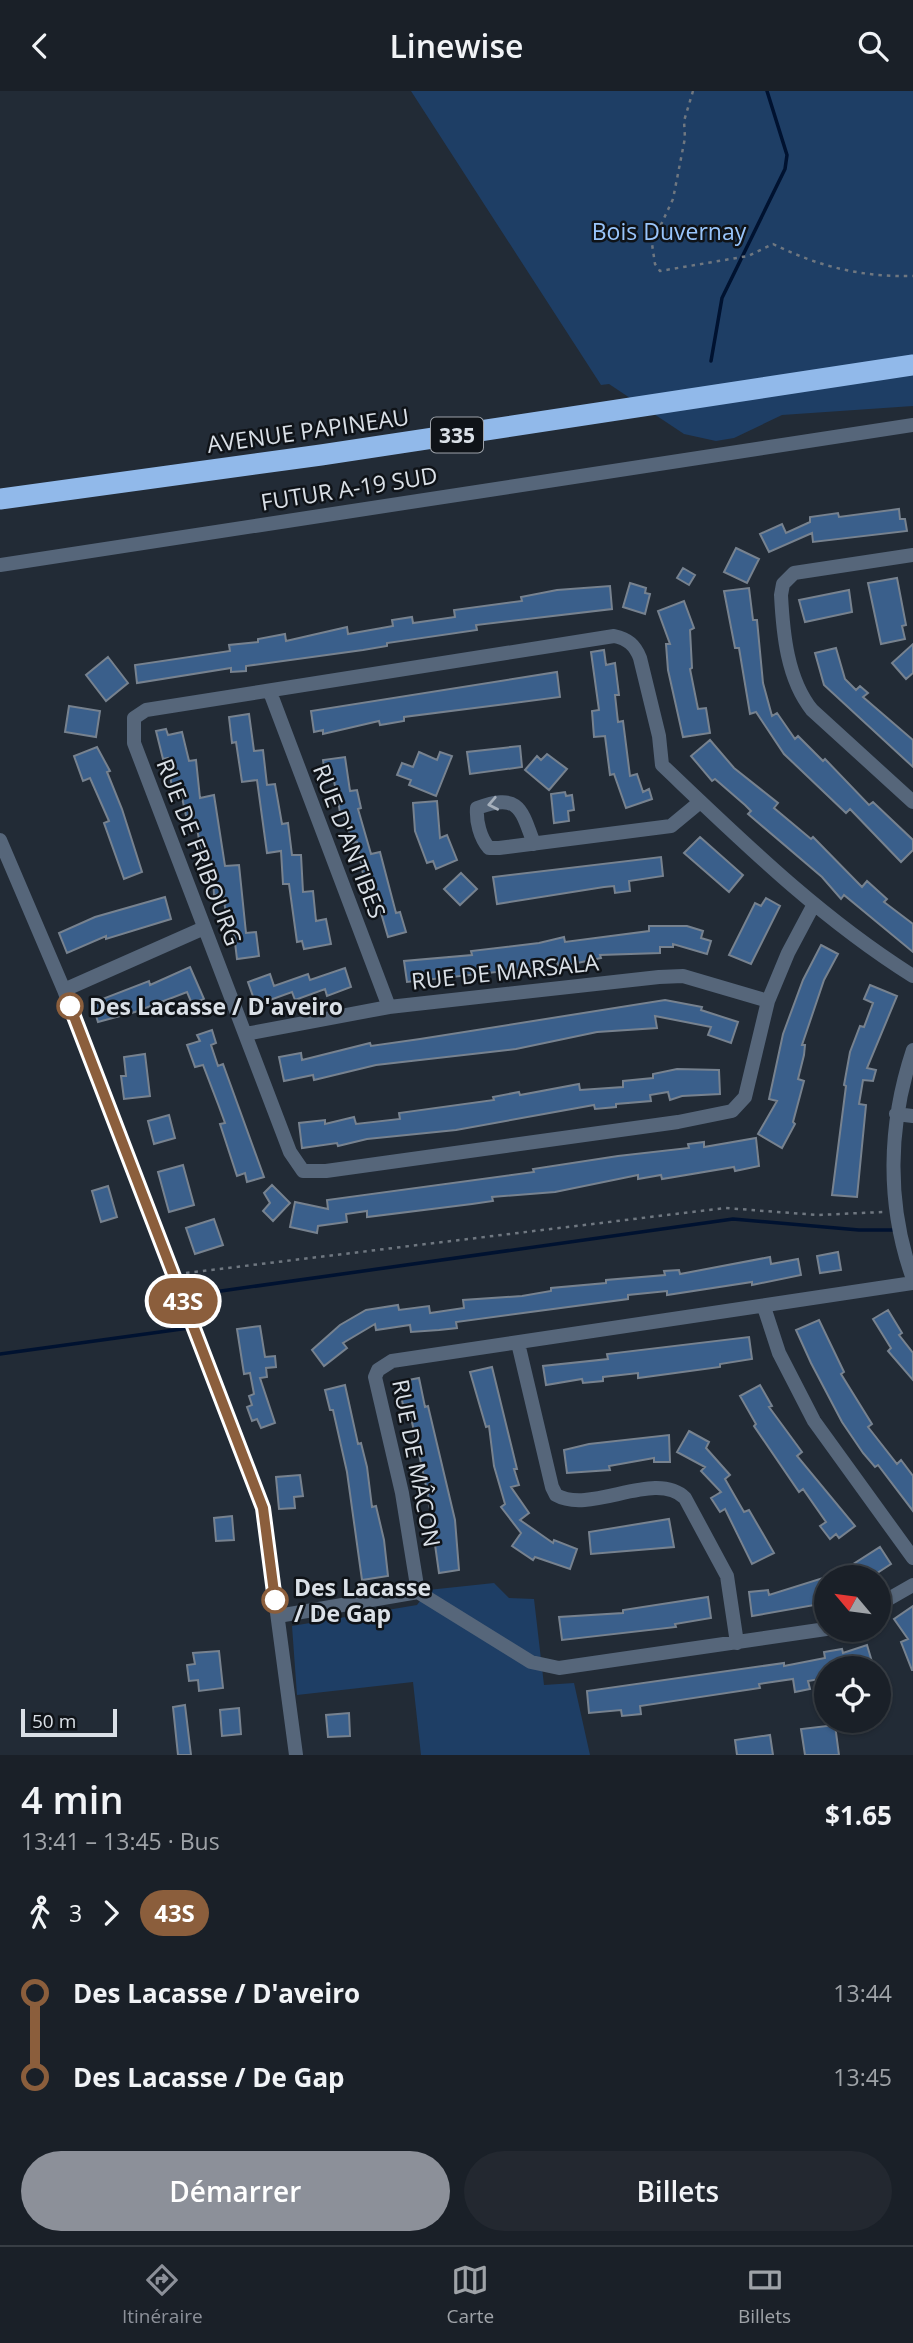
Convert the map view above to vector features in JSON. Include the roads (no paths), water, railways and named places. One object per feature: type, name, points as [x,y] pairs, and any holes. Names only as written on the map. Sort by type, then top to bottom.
[{"type":"highway","name":"AVENUE PAPINEAU","points":[[0,499],[334,453],[913,365]]},
{"type":"street","name":"FUTUR A-19 SUD","points":[[0,565],[913,425]]},
{"type":"street","points":[[913,555],[794,573],[783,584],[782,595],[792,671],[799,694],[812,710],[913,802]]},
{"type":"street","name":"RUE DE FRIBOURG","points":[[813,906],[788,953],[768,1001],[745,1097],[732,1111],[678,1122],[326,1171],[303,1171],[290,1152],[134,743],[134,718],[146,710],[614,636],[624,638],[636,647],[640,658],[659,736],[662,765],[813,906],[855,939],[913,976]]},
{"type":"street","name":"RUE D'ANTIBES","points":[[270,692],[389,1007]]},
{"type":"street","points":[[534,844],[671,826],[700,802]]},
{"type":"street","points":[[0,840],[64,990],[263,1508],[296,1755]]},
{"type":"street","points":[[64,990],[204,928]]},
{"type":"street","name":"RUE DE MARSALA","points":[[246,1034],[389,1007],[682,976],[768,1001]]},
{"type":"street","points":[[913,1050],[896,1114],[893,1160],[896,1212],[913,1281]]},
{"type":"street","points":[[896,1114],[913,1117]]},
{"type":"street","name":"RUE DE MÂCON","points":[[418,1593],[402,1493],[375,1377],[378,1370],[392,1361],[764,1307],[913,1281]]},
{"type":"street","points":[[764,1307],[779,1353],[814,1421],[913,1558]]},
{"type":"street","points":[[518,1343],[556,1495],[574,1500],[660,1488],[678,1491],[685,1498],[727,1576],[737,1643]]},
{"type":"street","points":[[891,1598],[913,1585]]},
{"type":"street","points":[[278,1616],[418,1593],[531,1662],[544,1667],[559,1668],[814,1631]]},
{"type":"waterway","points":[[711,361],[722,298],[785,169],[787,155],[767,91]]},
{"type":"waterway","points":[[194,1318],[207,1293],[733,1219],[859,1230],[897,1230]]},
{"type":"waterway","points":[[0,1354],[189,1328]]},
{"type":"place","name":"Des Lacasse / D'aveiro","points":[[70,1006]]},
{"type":"place","name":"Des Lacasse / De Gap","points":[[275,1600]]},
{"type":"park label","name":"Bois Duvernay","points":[[669,231]]}]
